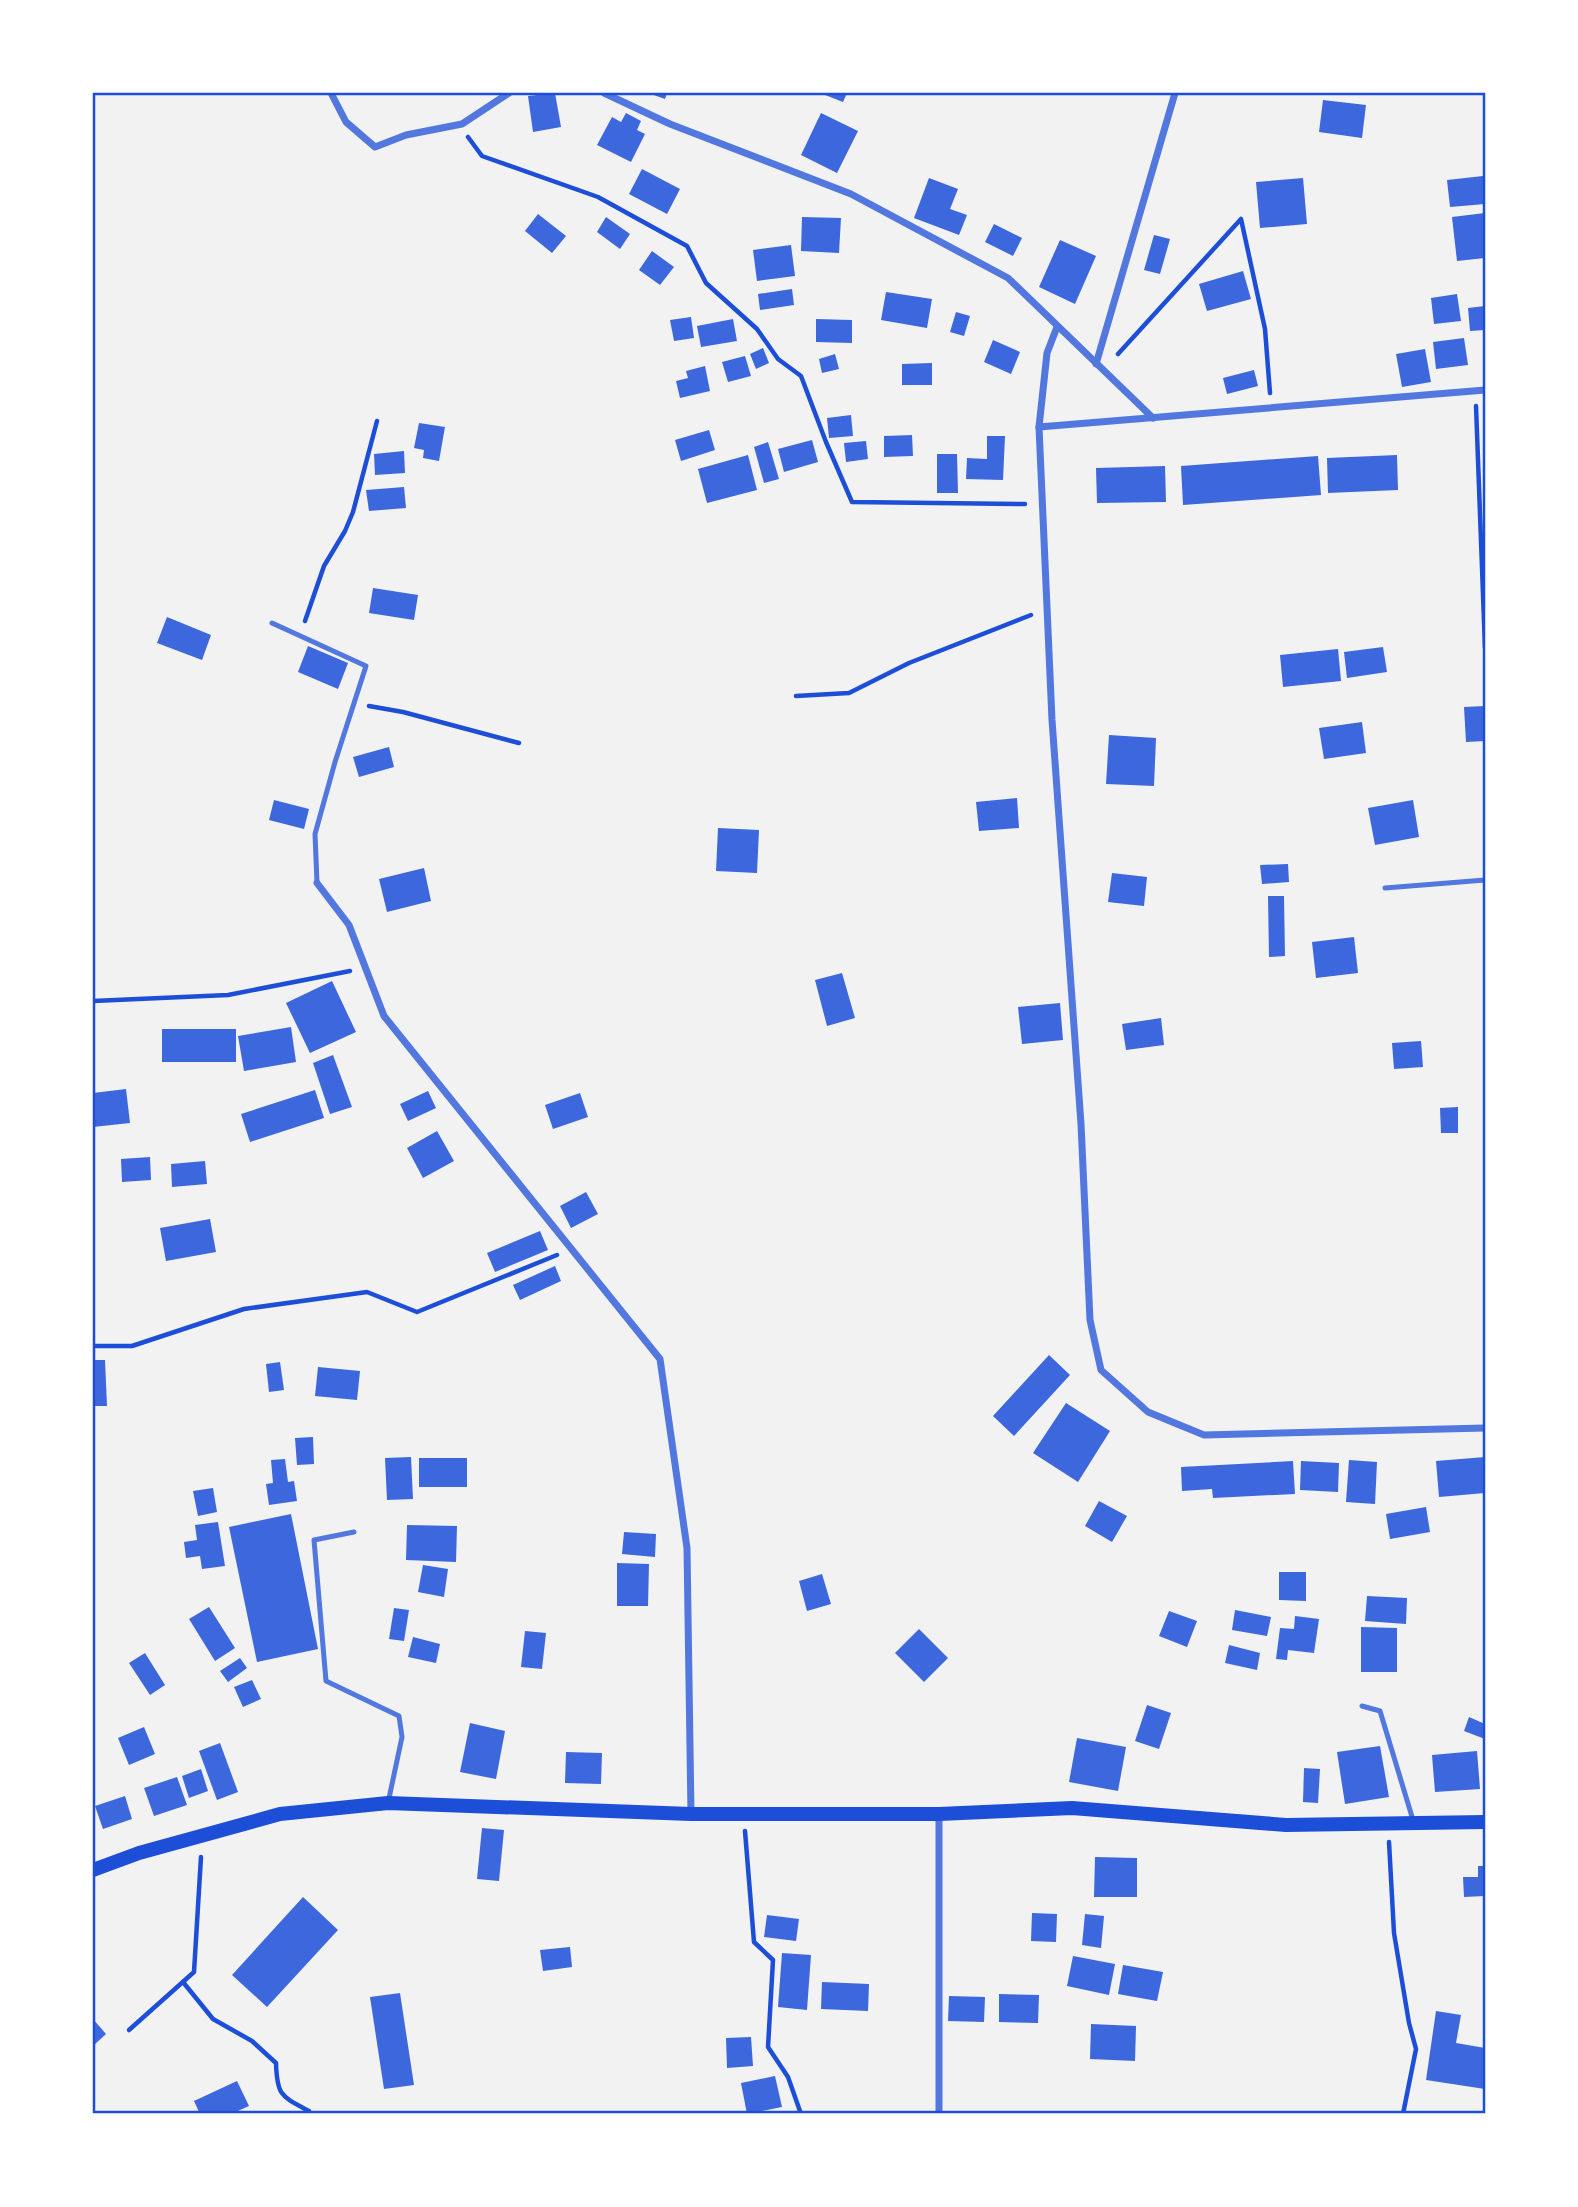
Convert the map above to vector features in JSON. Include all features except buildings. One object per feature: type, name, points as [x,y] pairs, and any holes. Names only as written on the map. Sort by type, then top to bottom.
[{"type":"main road","points":[[93,1870],[139,1853],[279,1814],[388,1802],[691,1814],[939,1814],[1072,1808],[1286,1825],[1485,1822]]},
{"type":"street","points":[[331,93],[346,121],[375,147],[406,135],[462,124],[509,93]]},
{"type":"street","points":[[604,93],[670,124],[851,194],[1008,278],[1153,418]]},
{"type":"street","points":[[1096,363],[1175,93]]},
{"type":"street","points":[[1057,327],[1046,352],[1040,427],[1053,733],[1081,1124],[1090,1320],[1101,1370],[1148,1412],[1204,1435],[1485,1428]]},
{"type":"street","points":[[1040,427],[1485,390]]},
{"type":"street","points":[[317,883],[349,925],[384,1016],[575,1250],[660,1359],[687,1548],[691,1814]]},
{"type":"street","points":[[939,1814],[939,2114]]},
{"type":"lane","points":[[272,623],[366,666],[316,834],[317,883]]},
{"type":"lane","points":[[1385,888],[1485,880]]},
{"type":"lane","points":[[354,1532],[314,1540],[326,1681],[399,1717],[402,1737],[388,1802]]},
{"type":"lane","points":[[1362,1706],[1380,1711],[1414,1823]]},
{"type":"path","points":[[462,124],[468,139],[482,156],[598,197],[688,246],[706,283],[757,329],[778,359],[801,376],[852,502],[1044,504]]},
{"type":"path","points":[[1103,370],[1241,219],[1265,329],[1272,408]]},
{"type":"path","points":[[1475,391],[1485,648]]},
{"type":"path","points":[[301,635],[324,566],[353,512],[376,421]]},
{"type":"path","points":[[796,696],[849,693],[909,663],[1048,609]]},
{"type":"path","points":[[355,703],[403,712],[519,743]]},
{"type":"path","points":[[93,1001],[228,995],[365,968]]},
{"type":"path","points":[[93,1346],[132,1346],[244,1309],[367,1293],[417,1312],[575,1250]]},
{"type":"path","points":[[743,1814],[754,1942],[773,1961],[768,2047],[788,2077],[801,2114]]},
{"type":"path","points":[[1388,1824],[1394,1933],[1416,2049],[1404,2114]]},
{"type":"path","points":[[129,2030],[194,1972],[203,1835]]},
{"type":"path","points":[[183,1982],[213,2018],[252,2042],[276,2063],[277,2086],[289,2100],[310,2114]]}]
